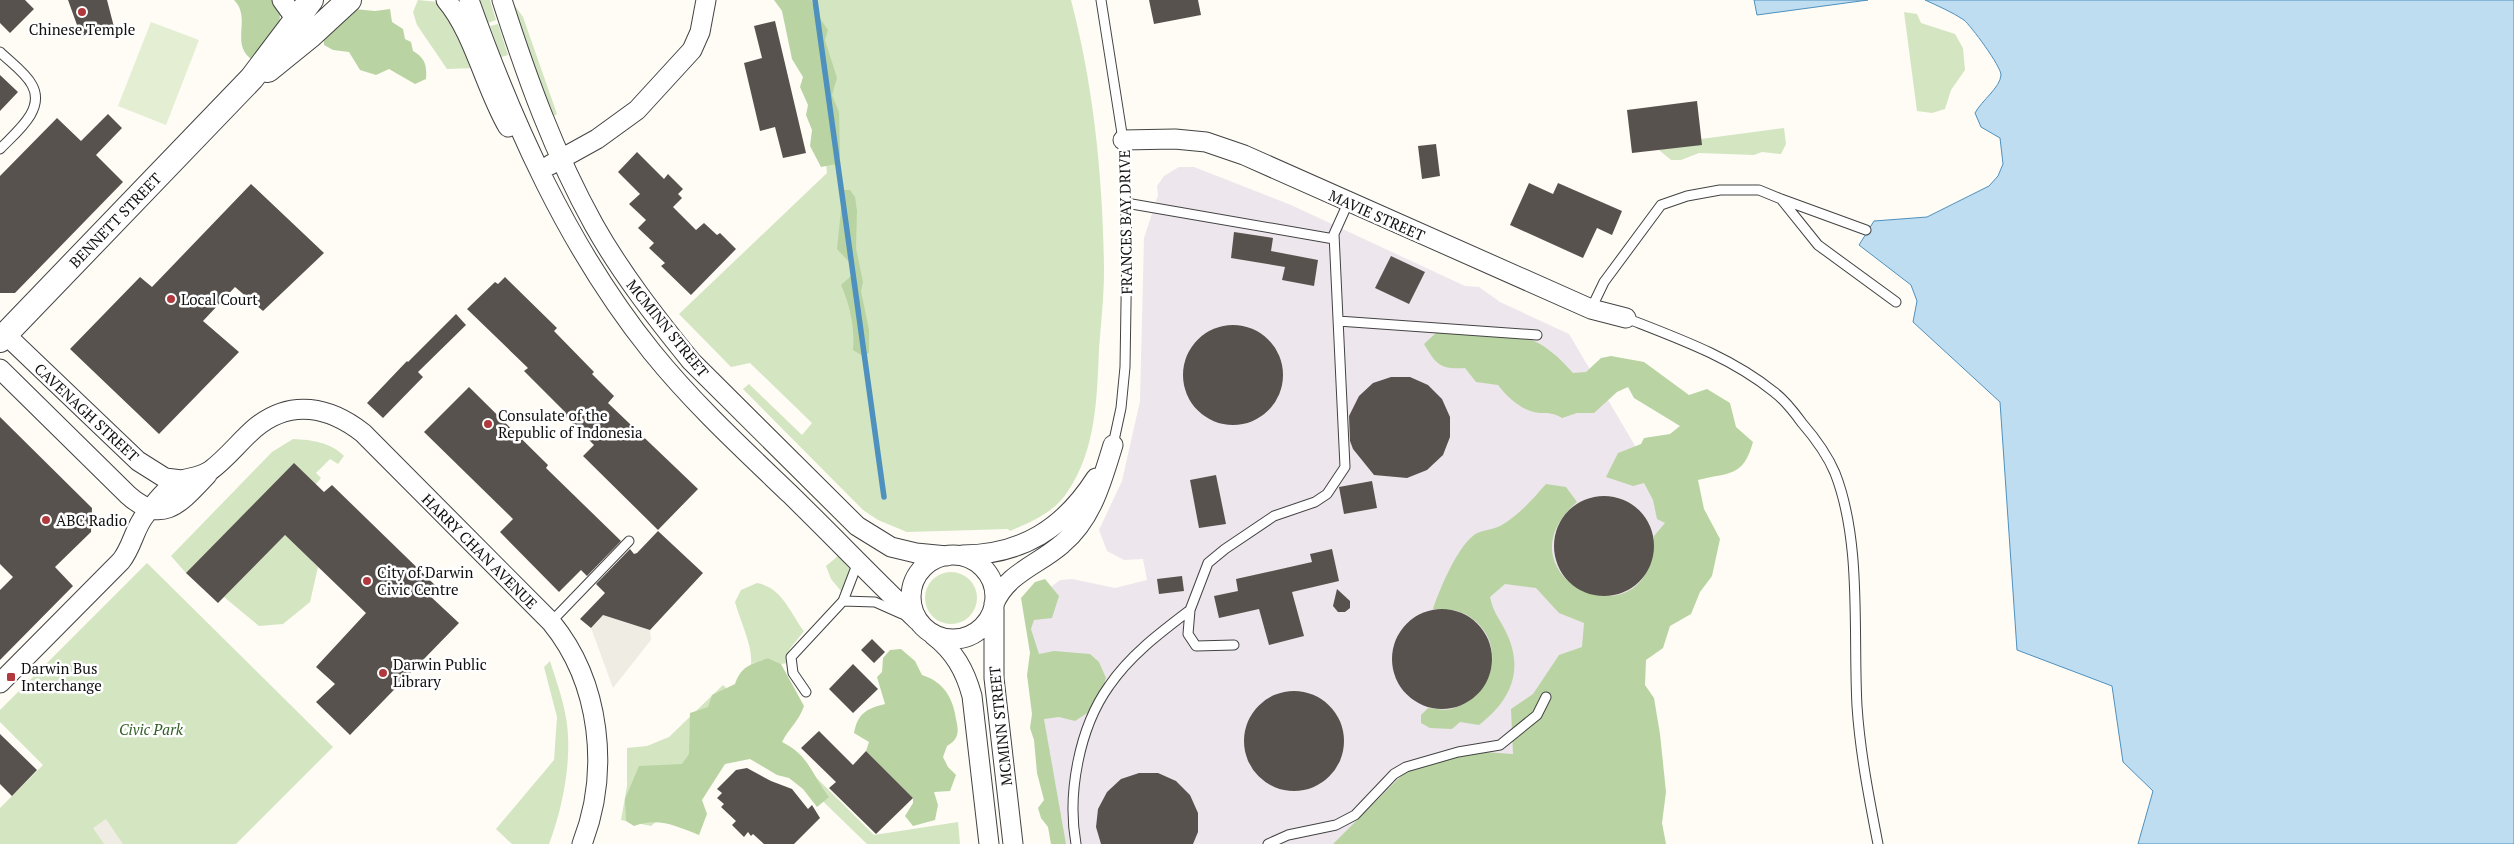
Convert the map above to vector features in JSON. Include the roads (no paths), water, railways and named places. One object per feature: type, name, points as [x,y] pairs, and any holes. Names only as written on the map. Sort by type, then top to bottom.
[{"type":"street","name":"BENNETT STREET","points":[[2,334],[230,101],[268,58],[289,9],[312,0]]},
{"type":"street","name":"BENNETT STREET","points":[[230,101],[310,36],[349,0]]},
{"type":"street","name":"MCMINN STREET","points":[[446,0],[458,16],[500,113],[516,140],[540,170]]},
{"type":"street","name":"MCMINN STREET","points":[[469,0],[510,105],[540,170],[586,256],[613,299],[652,352],[718,425],[954,654],[970,688],[989,844]]},
{"type":"street","name":"MCMINN STREET","points":[[502,0],[530,84],[561,159],[609,250],[661,323],[691,361],[857,526],[891,547],[916,553],[952,556]]},
{"type":"street","points":[[540,170],[597,139],[626,119],[682,61],[697,41],[706,0]]},
{"type":"street","name":"MAVIE STREET","points":[[1123,140],[1175,139],[1206,142],[1244,155],[1348,203],[1591,309],[1626,318]]},
{"type":"street","name":"CAVENAGH STREET","points":[[2,334],[138,461],[165,478],[182,480]]},
{"type":"street","name":"CAVENAGH STREET","points":[[0,369],[128,495],[138,503],[151,509]]},
{"type":"street","name":"HARRY CHAN AVENUE","points":[[151,509],[165,509],[180,502],[256,427],[285,412],[314,410],[337,415],[363,433],[551,622],[567,644],[582,676],[596,728],[598,782],[593,812],[584,840]]},
{"type":"street","name":"FRANCES BAY DRIVE","points":[[952,556],[1004,552],[1022,545],[1048,530],[1066,516],[1091,485],[1113,445]]},
{"type":"street","name":"FRANCES BAY DRIVE","points":[[994,606],[1000,591],[1007,582],[1062,544],[1080,526],[1095,500],[1113,445]]},
{"type":"street","name":"HARRY CHAN AVENUE","points":[[0,683],[121,561],[132,546],[141,520],[171,488],[182,480],[201,476],[224,457]]},
{"type":"street","points":[[952,556],[977,563],[986,571],[994,589],[994,606],[986,623],[972,634],[951,639],[923,626],[912,607],[911,596],[916,577],[931,562],[952,556]]},
{"type":"street","name":"MCMINN STREET","points":[[994,606],[994,678],[1014,844]]},
{"type":"lane","name":"FRANCES BAY DRIVE","points":[[1101,0],[1123,140],[1126,203],[1125,367],[1121,408],[1113,445]]},
{"type":"lane","points":[[0,52],[32,85],[36,100],[29,118],[0,149]]},
{"type":"lane","points":[[1591,309],[1604,282],[1661,206],[1687,196],[1720,190],[1758,190],[1866,230]]},
{"type":"lane","points":[[1781,198],[1818,245],[1896,302]]},
{"type":"lane","points":[[1126,203],[1334,239]]},
{"type":"lane","points":[[1234,645],[1196,646],[1188,634],[1190,610],[1208,563],[1225,549],[1274,516],[1306,508],[1327,494],[1345,467],[1334,239],[1336,226],[1348,203]]},
{"type":"lane","points":[[1626,318],[1694,345],[1744,371],[1775,393],[1820,445],[1834,473],[1846,509],[1850,538],[1858,706],[1864,772],[1878,844]]},
{"type":"lane","points":[[1338,321],[1536,335]]},
{"type":"lane","points":[[551,622],[628,541]]},
{"type":"lane","points":[[806,692],[793,673],[791,657],[843,601],[858,562]]},
{"type":"lane","points":[[843,601],[875,602],[923,626]]},
{"type":"lane","points":[[1076,844],[1073,826],[1077,768],[1092,720],[1108,687],[1155,636],[1190,610]]},
{"type":"lane","points":[[1268,844],[1288,835],[1336,825],[1355,814],[1394,774],[1406,767],[1458,752],[1500,745],[1536,715],[1546,698]]},
{"type":"water","points":[[1754,0],[1868,0],[1757,15]]},
{"type":"water","points":[[1925,0],[2514,0],[2514,844],[2138,844],[2153,791],[2123,762],[2112,686],[2017,650],[2000,402],[1913,322],[1917,301],[1911,285],[1859,245],[1874,221],[1927,217],[1989,186],[1998,176],[2003,164],[2000,138],[1981,127],[1975,113],[1998,85],[2001,75],[2000,70],[1985,46],[1964,20]]},
{"type":"waterway","points":[[815,0],[884,497]]},
{"type":"place","name":"Chinese Temple","points":[[82,12]]},
{"type":"place","name":"Local Court","points":[[171,299]]},
{"type":"place","name":"Consulate of the Republic of Indonesia","points":[[488,424]]},
{"type":"place","name":"ABC Radio","points":[[46,520]]},
{"type":"place","name":"City of Darwin Civic Centre","points":[[367,581]]},
{"type":"place","name":"Darwin Public Library","points":[[383,673]]},
{"type":"place","name":"Darwin Bus Interchange","points":[[11,677]]},
{"type":"park label","name":"Civic Park","points":[[151,729]]}]
